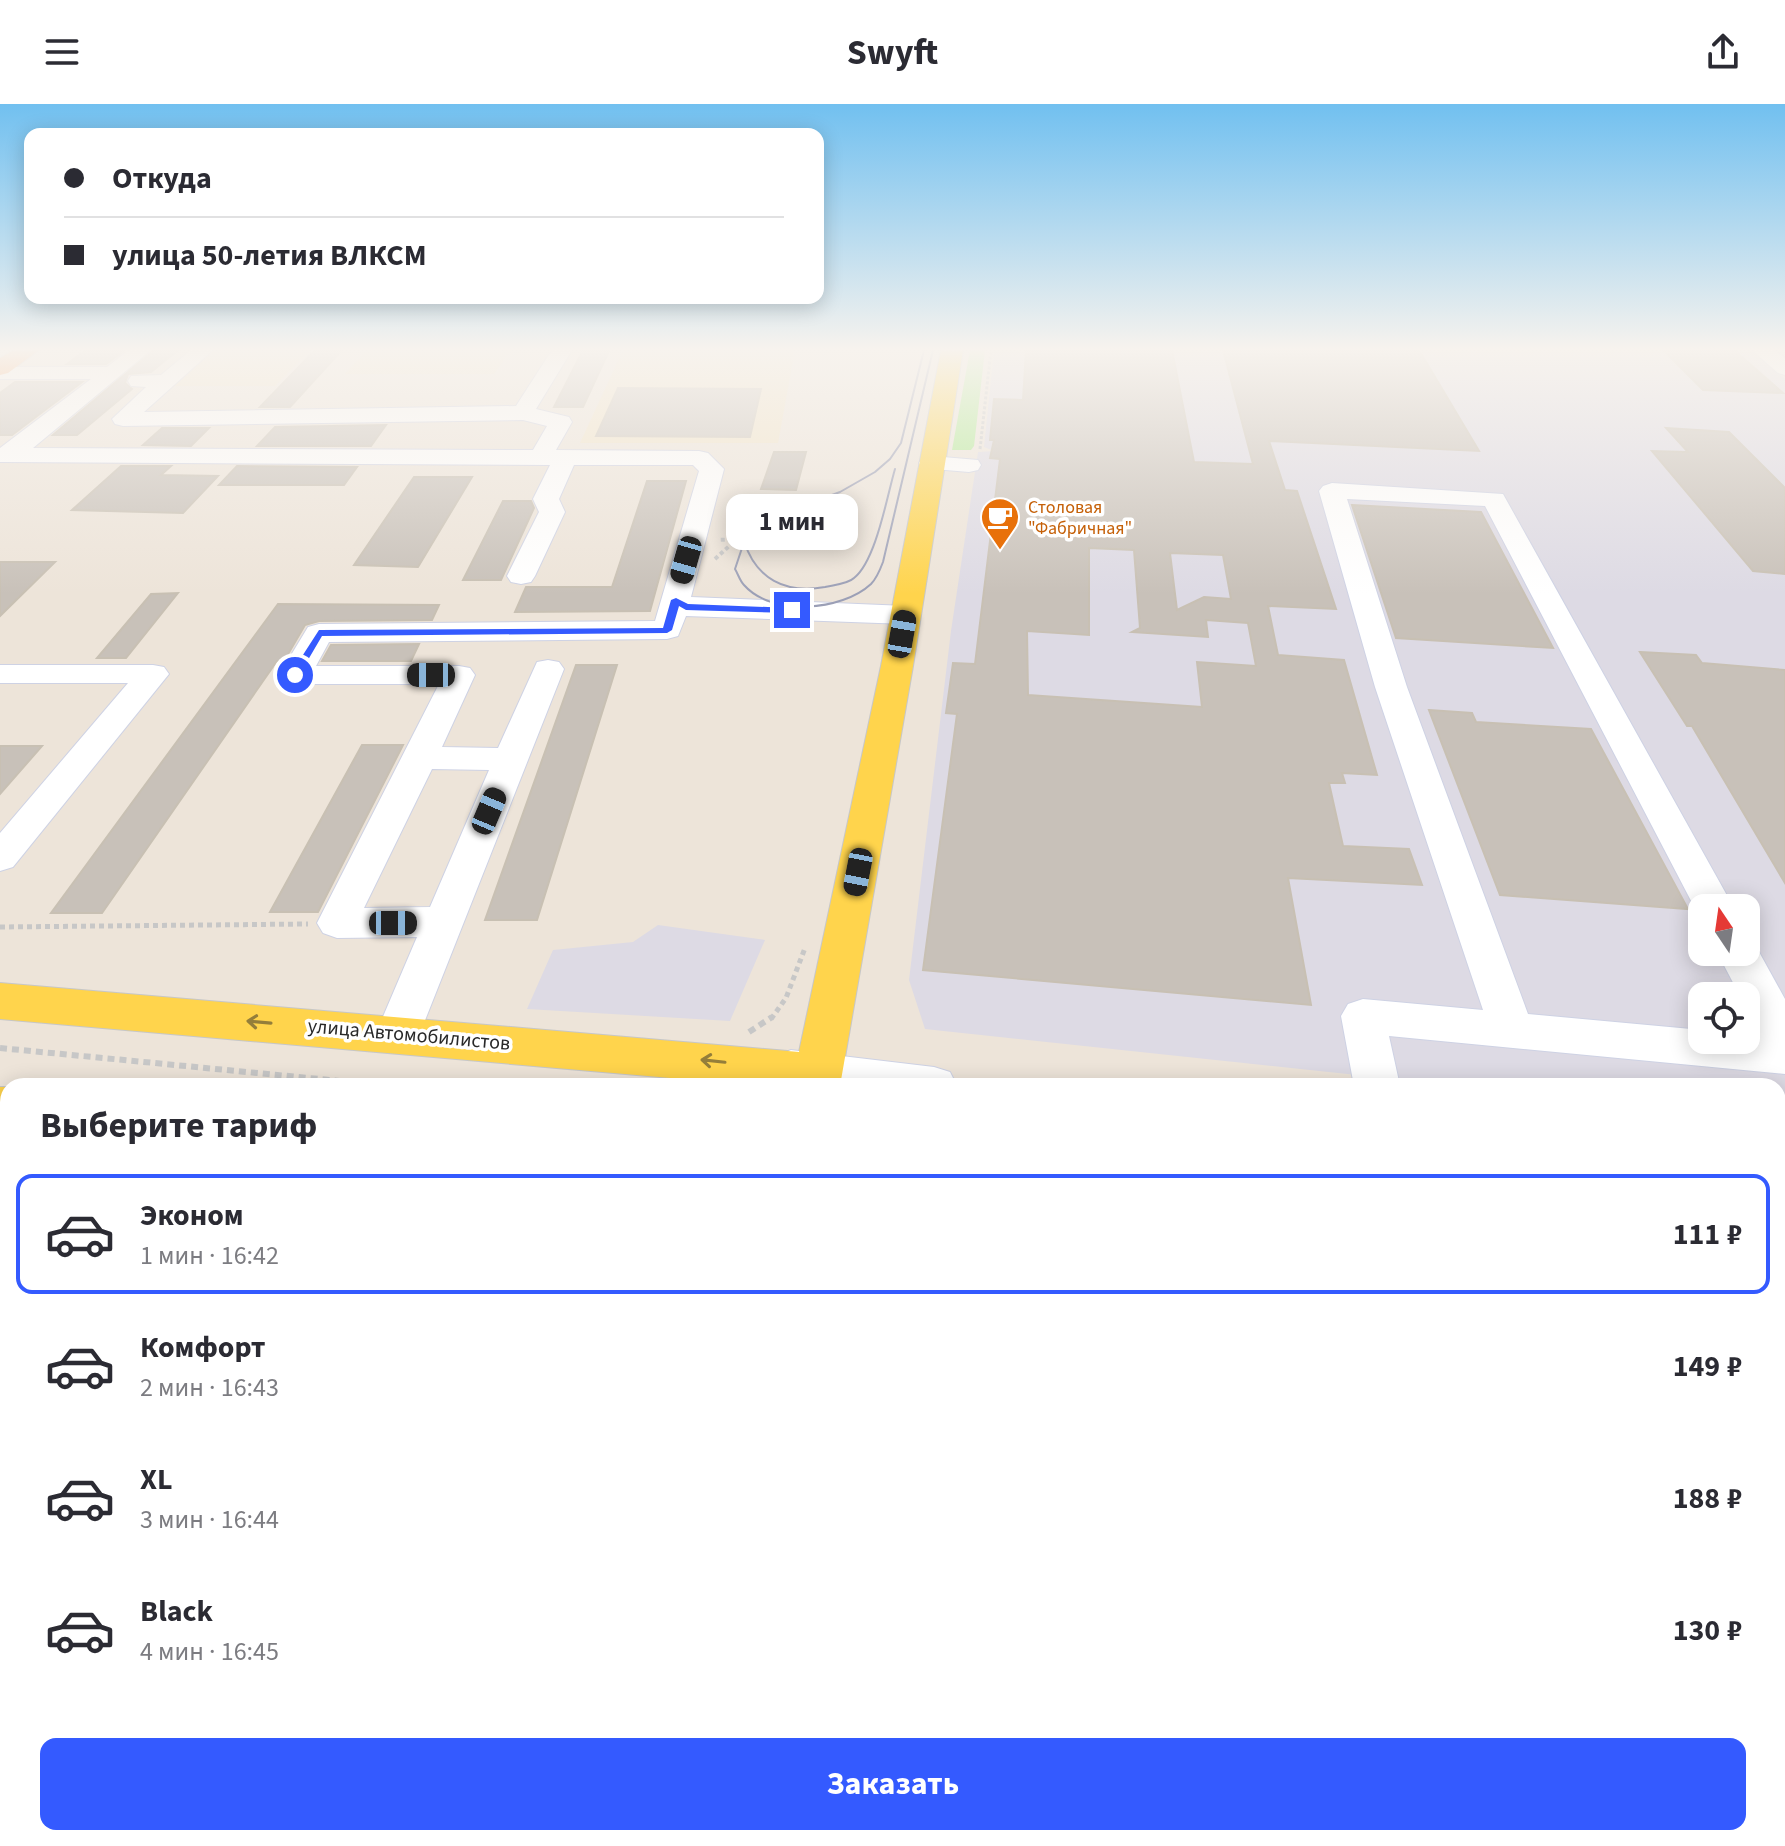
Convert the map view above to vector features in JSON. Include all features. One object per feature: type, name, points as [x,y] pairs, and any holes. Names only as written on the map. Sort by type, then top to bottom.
[{"type":"main road","points":[[803,1078],[838,977],[937,431]]},
{"type":"main road","name":"улица Автомобилистов","points":[[0,1001],[729,1063],[803,1078]]},
{"type":"street","points":[[4,455],[35,431]]},
{"type":"street","points":[[79,455],[108,431]]},
{"type":"street","points":[[521,576],[552,512],[546,499],[559,431]]},
{"type":"street","points":[[4,455],[699,458],[712,469],[667,630],[319,633],[295,675],[459,675],[337,923],[443,922]]},
{"type":"street","points":[[931,463],[968,465]]},
{"type":"street","points":[[1512,1030],[1391,687],[1332,491],[1494,499],[1706,894]]},
{"type":"street","points":[[676,600],[686,607],[906,615]]},
{"type":"street","points":[[398,1033],[548,669]]},
{"type":"street","points":[[0,674],[153,674],[0,858]]},
{"type":"street","points":[[420,758],[511,759]]},
{"type":"street","points":[[1745,966],[1785,1040]]},
{"type":"street","points":[[1375,1078],[1363,1016],[1785,1056]]},
{"type":"path","points":[[968,465],[973,451],[980,449],[982,431]]},
{"type":"path","points":[[0,927],[337,923]]},
{"type":"path","points":[[729,1063],[738,1035],[760,1029],[780,1010],[808,934]]},
{"type":"path","points":[[0,1048],[309,1078]]},
{"type":"shaded area","points":[[585,431],[780,431],[778,443],[580,443]]},
{"type":"shaded area","points":[[986,431],[1785,431],[1785,1078],[1385,1078],[925,1029],[909,980],[951,631],[978,452],[994,451],[984,447]]},
{"type":"shaded area","points":[[658,925],[765,940],[730,1021],[527,1009],[553,950],[633,942]]},
{"type":"green space","points":[[955,431],[976,431],[971,450],[952,450]]},
{"type":"building","points":[[0,431],[17,431],[12,435],[0,435]]},
{"type":"building","points":[[57,431],[81,431],[77,435],[53,435]]},
{"type":"building","points":[[158,431],[206,431],[191,446],[143,445]]},
{"type":"building","points":[[271,431],[382,431],[371,446],[257,446]]},
{"type":"building","points":[[598,431],[751,431],[750,437],[596,436]]},
{"type":"building","points":[[991,431],[1188,431],[1194,462],[1253,464],[1244,431],[1467,431],[1479,451],[1269,441],[1285,490],[1297,491],[1336,609],[1268,606],[1278,655],[1344,660],[1377,775],[1342,773],[1345,783],[1329,783],[1343,846],[1409,849],[1422,885],[1288,878],[1311,1005],[923,970],[957,714],[946,713],[953,663],[975,664],[1000,459],[990,458],[994,440],[990,440]],"holes":[[[1089,548],[1134,550],[1140,628],[1132,632],[1208,637],[1206,620],[1248,623],[1256,666],[1197,662],[1202,707],[1028,695],[1027,631],[1089,635]],[[1170,553],[1223,555],[1231,599],[1204,597],[1177,610]]]},
{"type":"building","points":[[1669,431],[1729,432],[1785,488],[1785,574],[1753,571],[1652,451],[1688,452]]},
{"type":"building","points":[[774,452],[806,452],[796,490],[761,489]]},
{"type":"building","points":[[121,466],[171,466],[161,475],[218,476],[183,513],[72,510]]},
{"type":"building","points":[[237,466],[357,467],[344,485],[219,485]]},
{"type":"building","points":[[414,477],[472,477],[418,567],[354,565]]},
{"type":"building","points":[[647,481],[686,481],[650,611],[515,612],[526,587],[612,587]]},
{"type":"building","points":[[503,501],[531,501],[534,508],[501,580],[463,580]]},
{"type":"building","points":[[1352,505],[1481,512],[1553,648],[1396,638]]},
{"type":"building","points":[[0,562],[55,562],[0,616]]},
{"type":"building","points":[[178,593],[126,658],[97,658],[151,594]]},
{"type":"building","points":[[278,604],[439,605],[432,620],[319,621],[305,625],[284,661],[277,661],[102,913],[51,913]]},
{"type":"building","points":[[419,644],[411,661],[322,661],[331,645]]},
{"type":"building","points":[[1640,652],[1696,655],[1702,663],[1785,670],[1785,883],[1692,726],[1687,726]]},
{"type":"building","points":[[576,665],[617,665],[537,920],[485,920]]},
{"type":"building","points":[[1429,710],[1472,713],[1476,722],[1591,729],[1688,909],[1500,895]]},
{"type":"building","points":[[362,745],[403,745],[318,912],[270,912]]},
{"type":"building","points":[[0,746],[42,746],[0,794]]},
{"type":"tram line","points":[[744,542],[764,520],[840,492],[875,472],[890,459],[901,443],[904,431]]},
{"type":"tram line","points":[[744,542],[735,569],[743,583],[756,595],[772,602],[807,607],[825,605],[858,593],[871,584],[883,562],[914,431]]},
{"type":"tram line","points":[[744,542],[764,574],[785,586],[811,589],[848,582],[862,570],[869,558],[895,469]]},
{"type":"place","name":"Столовая \"Фабричная\"","points":[[1000,551]]},
{"type":"route","points":[[295,675],[319,633],[667,630],[676,600],[686,607],[792,610]]}]
